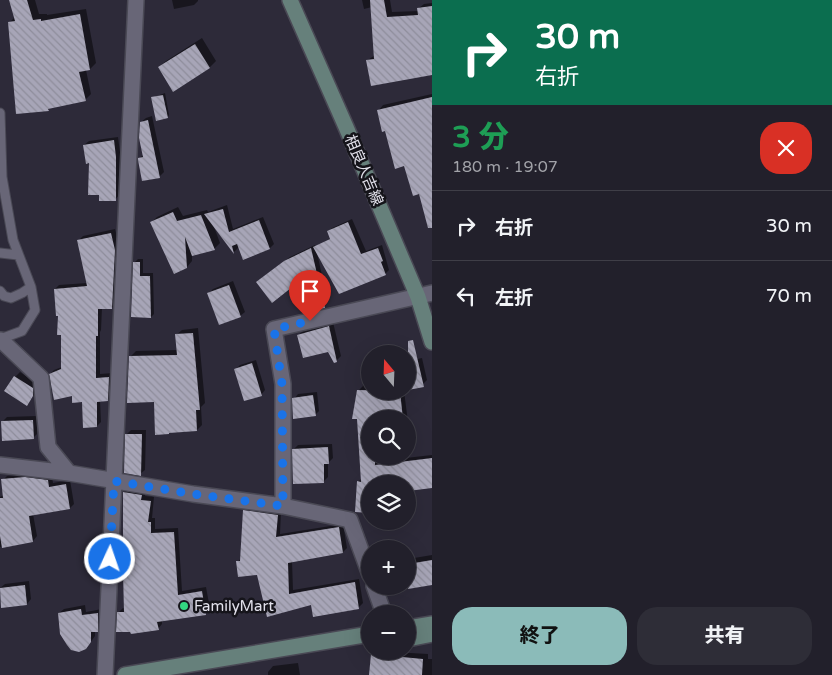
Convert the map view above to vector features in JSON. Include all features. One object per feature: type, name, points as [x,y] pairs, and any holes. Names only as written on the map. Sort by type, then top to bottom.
[{"type":"street","points":[[105,675],[136,0]]},
{"type":"street","name":"相良人吉線","points":[[290,0],[346,127],[425,295],[432,342]]},
{"type":"street","points":[[283,506],[282,384],[274,329],[425,295]]},
{"type":"street","points":[[0,339],[41,378],[48,447],[69,473]]},
{"type":"street","points":[[0,465],[69,473],[193,494],[283,506],[350,520],[361,550]]},
{"type":"street","points":[[416,627],[432,624]]},
{"type":"street","points":[[416,637],[432,634]]},
{"type":"street","points":[[125,675],[361,636]]},
{"type":"street","points":[[186,675],[361,646]]},
{"type":"lane","points":[[0,113],[4,217],[30,287],[35,310],[22,331],[0,339]]},
{"type":"lane","points":[[0,253],[18,254]]},
{"type":"lane","points":[[0,291],[4,296],[11,298],[30,287]]},
{"type":"building","points":[[9,0],[27,0],[33,20],[41,19],[41,21],[80,14],[90,70],[79,72],[86,101],[48,109],[49,111],[16,114],[8,22],[15,21]]},
{"type":"building","points":[[370,0],[384,0],[387,17],[418,15],[417,8],[432,6],[432,75],[371,86],[366,60],[374,59]]},
{"type":"building","points":[[195,44],[210,68],[173,92],[158,67]]},
{"type":"building","points":[[163,95],[168,118],[156,121],[151,97]]},
{"type":"building","points":[[432,97],[432,228],[428,228],[419,194],[413,196],[404,166],[395,169],[385,131],[382,132],[377,110]]},
{"type":"building","points":[[148,120],[160,178],[142,181],[138,160],[138,158],[143,157],[139,138],[140,122]]},
{"type":"building","points":[[114,140],[116,201],[99,201],[99,195],[88,195],[89,163],[86,164],[83,145]]},
{"type":"building","points":[[223,209],[229,232],[259,220],[270,249],[243,260],[237,244],[232,246],[234,254],[204,214]]},
{"type":"building","points":[[173,212],[177,221],[201,215],[215,250],[192,256],[185,237],[187,268],[174,274],[150,222]]},
{"type":"building","points":[[348,222],[361,254],[378,248],[386,275],[339,294],[313,247],[330,239],[327,231]]},
{"type":"building","points":[[111,233],[115,250],[112,309],[98,309],[98,336],[96,336],[96,378],[109,377],[108,401],[97,402],[97,427],[83,428],[82,402],[72,403],[72,396],[54,400],[49,374],[61,369],[61,335],[57,335],[58,316],[56,316],[54,289],[87,286],[77,240]]},
{"type":"building","points":[[311,248],[325,308],[305,312],[291,288],[272,303],[256,282],[284,261]]},
{"type":"building","points":[[133,262],[140,262],[140,276],[150,276],[151,318],[131,317]]},
{"type":"building","points":[[229,285],[241,317],[219,325],[207,293]]},
{"type":"building","points":[[329,326],[337,362],[334,363],[328,352],[303,358],[297,335]]},
{"type":"building","points":[[193,333],[200,410],[196,410],[197,431],[155,435],[154,402],[127,403],[129,356],[177,355],[175,334]]},
{"type":"building","points":[[413,340],[414,345],[408,345],[408,341]]},
{"type":"building","points":[[416,353],[424,387],[416,388]]},
{"type":"building","points":[[252,363],[262,396],[244,401],[234,369]]},
{"type":"building","points":[[14,376],[33,388],[33,396],[27,406],[4,391]]},
{"type":"building","points":[[357,390],[361,390],[361,400],[401,400],[402,410],[361,410],[361,465],[416,465],[416,460],[432,458],[432,488],[416,490],[416,475],[361,475],[361,482],[357,419],[352,419]]},
{"type":"building","points":[[313,395],[316,416],[293,419],[292,398]]},
{"type":"building","points":[[33,420],[34,439],[2,441],[1,421]]},
{"type":"building","points":[[125,434],[142,434],[141,476],[124,473]]},
{"type":"building","points":[[328,447],[329,464],[324,464],[324,483],[293,484],[292,449]]},
{"type":"building","points":[[25,477],[48,480],[49,487],[66,484],[70,509],[29,516],[33,542],[2,548],[0,536],[0,498],[3,498],[1,479]]},
{"type":"building","points":[[357,481],[361,482],[361,512],[355,512]]},
{"type":"building","points":[[123,492],[142,495],[141,500],[151,501],[148,522],[151,522],[151,533],[174,532],[178,595],[202,591],[206,615],[157,622],[159,630],[131,634],[130,632],[116,632],[117,612],[124,612],[123,572],[119,572],[120,552],[123,552]]},
{"type":"building","points":[[243,510],[278,515],[276,537],[339,527],[343,553],[288,563],[289,594],[355,582],[359,609],[313,617],[311,605],[267,617],[257,575],[238,577],[236,561],[240,561]]},
{"type":"building","points":[[432,560],[432,585],[416,588],[416,563]]},
{"type":"building","points":[[25,585],[27,605],[1,608],[0,588]]},
{"type":"building","points":[[81,609],[82,615],[98,613],[98,632],[91,632],[91,642],[86,649],[79,652],[71,650],[60,634],[58,613]]},
{"type":"building","points":[[423,659],[422,675],[369,675],[370,660]]},
{"type":"place","name":"FamilyMart","points":[[184,606]]},
{"type":"route","points":[[110,559],[114,481],[283,506],[282,384],[274,329],[310,321]]}]
